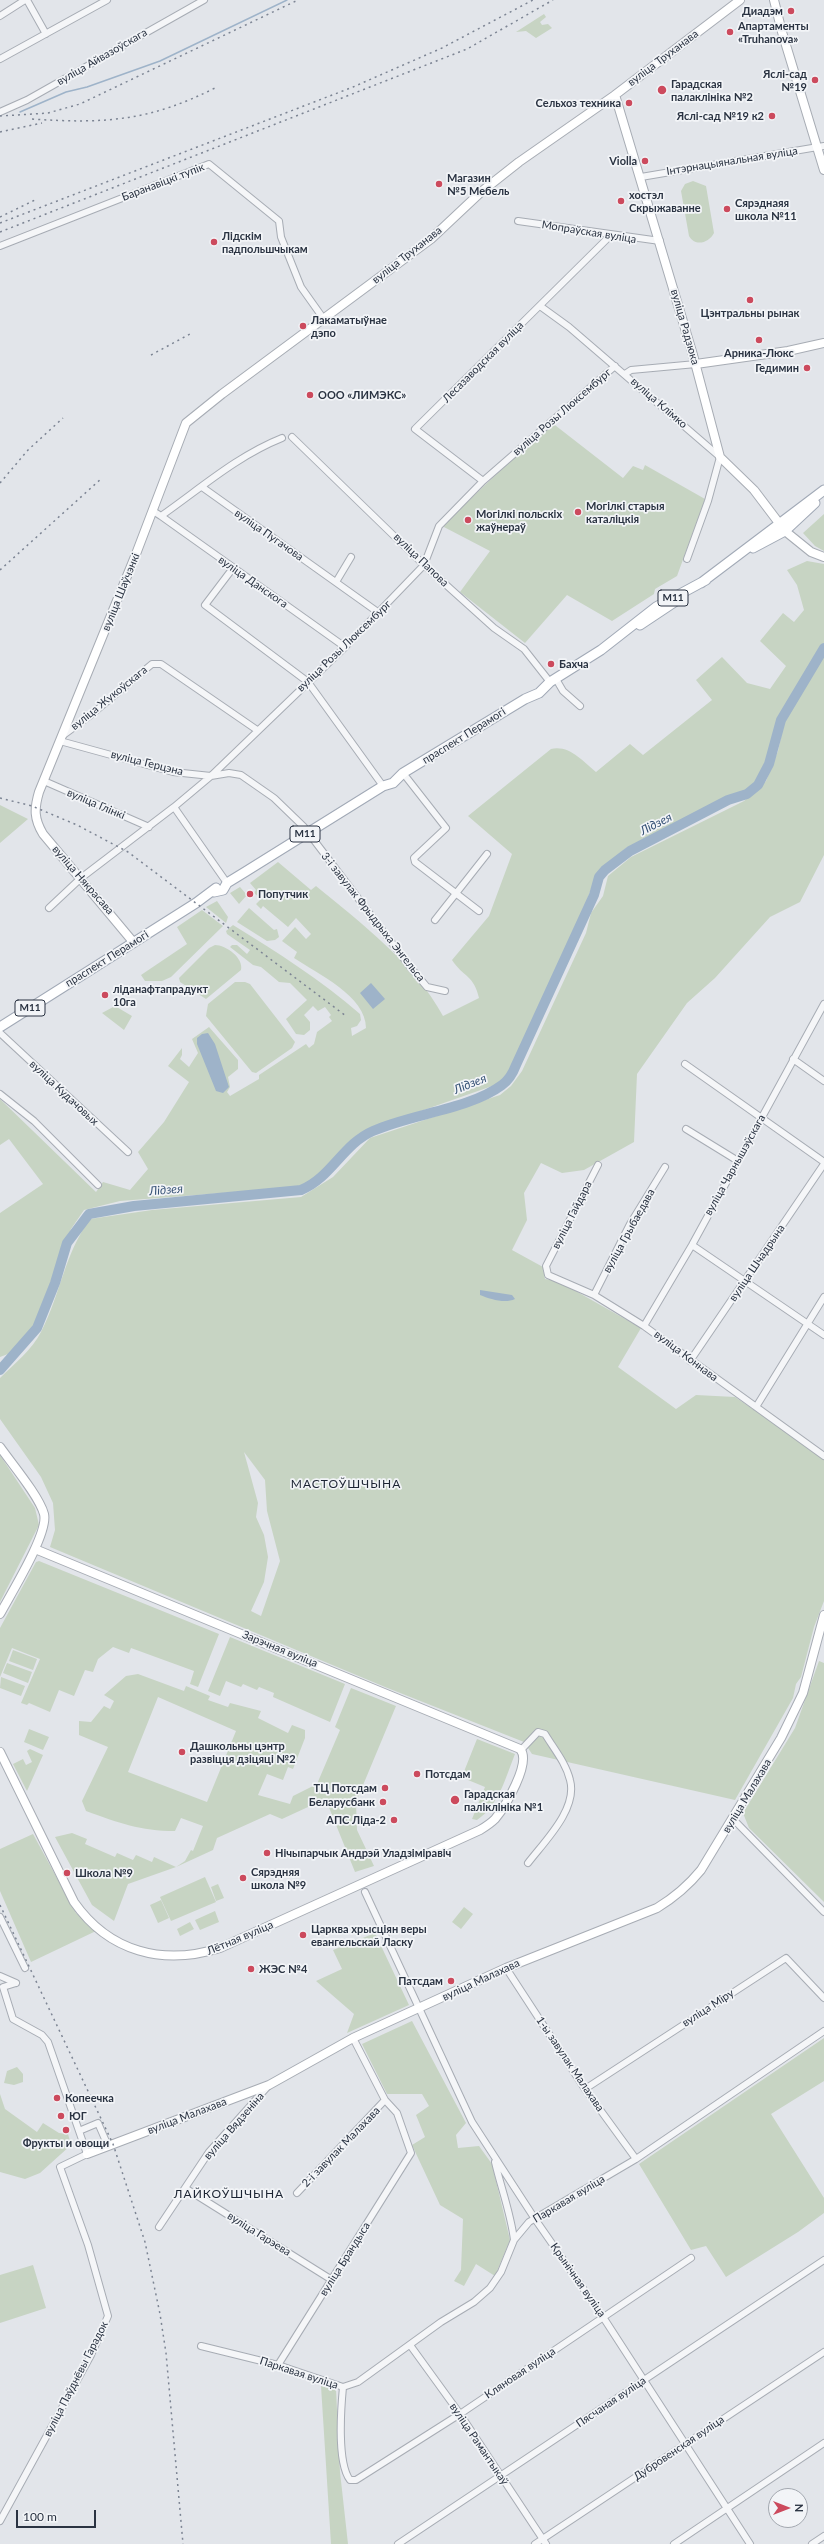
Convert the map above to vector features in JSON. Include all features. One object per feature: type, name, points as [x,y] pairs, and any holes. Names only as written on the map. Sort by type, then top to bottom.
[{"type":"main road","name":"праспект Перамогі","points":[[783,527],[824,490]]},
{"type":"main road","name":"праспект Перамогі","points":[[0,1027],[214,892],[223,890],[228,883],[383,786],[393,783],[403,773],[524,699],[539,693],[553,680],[621,635],[656,607],[706,580],[741,554],[783,527],[824,494]]},
{"type":"street","points":[[0,16],[26,0],[46,34]]},
{"type":"street","points":[[0,59],[107,0]]},
{"type":"street","name":"вуліца Айвазоўскага","points":[[0,112],[27,100],[195,2],[204,0]]},
{"type":"street","name":"вуліца Труханава","points":[[153,510],[186,423],[323,318],[431,240],[482,192],[519,162],[615,95],[740,0]]},
{"type":"street","points":[[774,0],[782,32],[821,147],[824,170]]},
{"type":"street","name":"вуліца Радзюка","points":[[615,95],[641,177],[696,364],[720,457],[708,501],[687,559]]},
{"type":"street","name":"Інтэрнацыянальная вуліца","points":[[641,177],[821,147]]},
{"type":"street","name":"Баранавіцкі тупік","points":[[0,246],[209,164],[280,221],[281,237],[302,286],[323,318]]},
{"type":"street","name":"Мопраўская вуліца","points":[[518,221],[660,241]]},
{"type":"street","name":"Лесазаводская вуліца","points":[[483,481],[415,430],[611,235]]},
{"type":"street","name":"вуліца Клімко","points":[[540,306],[625,374],[720,457]]},
{"type":"street","points":[[625,374],[631,370],[696,364],[788,351],[824,343]]},
{"type":"street","name":"вуліца Розы Люксембург","points":[[49,908],[81,878],[174,808],[211,776],[257,730],[345,647],[424,566],[438,526],[483,481],[615,366]]},
{"type":"street","name":"вуліца Папова","points":[[292,436],[424,566],[494,628],[524,649],[563,691],[580,706]]},
{"type":"street","points":[[153,510],[161,516],[202,487],[229,465],[262,446],[282,438]]},
{"type":"street","points":[[720,457],[754,490],[783,527],[811,552],[824,557]]},
{"type":"street","name":"вуліца Пугачова","points":[[202,487],[379,613]]},
{"type":"street","name":"вуліца Шаўчэнкі","points":[[34,816],[36,803],[44,781],[153,510]]},
{"type":"street","name":"вуліца Данскога","points":[[161,516],[345,647]]},
{"type":"street","points":[[336,582],[351,557]]},
{"type":"street","points":[[233,568],[205,605],[308,682],[383,786]]},
{"type":"street","name":"вуліца Жукоўскага","points":[[61,738],[152,664],[161,664],[257,730]]},
{"type":"street","name":"вуліца Герцэна","points":[[61,738],[173,772],[211,776],[229,773],[241,775],[274,798],[308,833]]},
{"type":"street","points":[[403,773],[446,828],[414,858],[415,862],[479,911]]},
{"type":"street","name":"вуліца Глінкі","points":[[44,781],[149,827]]},
{"type":"street","points":[[174,808],[228,883]]},
{"type":"street","name":"вуліца Някрасава","points":[[34,816],[43,834],[134,943]]},
{"type":"street","name":"3-і завулак Фрыдрыха Энгельса","points":[[308,833],[427,987],[445,992]]},
{"type":"street","points":[[435,920],[487,854]]},
{"type":"street","name":"вуліца Чарнышэўскага","points":[[644,1326],[692,1245],[824,1004]]},
{"type":"street","name":"вуліца Кудачовых","points":[[0,1033],[128,1152]]},
{"type":"street","points":[[793,1059],[824,1080]]},
{"type":"street","points":[[686,1064],[824,1163]]},
{"type":"street","points":[[0,1094],[34,1121],[98,1185]]},
{"type":"street","points":[[686,1129],[738,1161]]},
{"type":"street","name":"вуліца Шчадрына","points":[[690,1361],[824,1163]]},
{"type":"street","name":"вуліца Гайдара","points":[[546,1266],[598,1165]]},
{"type":"street","name":"вуліца Грыбаедава","points":[[594,1295],[630,1224],[665,1167]]},
{"type":"street","points":[[692,1245],[744,1282],[824,1334]]},
{"type":"street","name":"вуліца Коннава","points":[[546,1266],[548,1275],[594,1295],[644,1326],[690,1361],[824,1456]]},
{"type":"street","points":[[756,1407],[824,1297]]},
{"type":"street","points":[[0,1447],[40,1505],[44,1515],[44,1530],[0,1614]]},
{"type":"street","name":"Зарэчная вуліца","points":[[35,1549],[522,1752]]},
{"type":"street","name":"вуліца Малахава","points":[[110,2145],[270,2085],[352,2038],[420,2009],[506,1968],[651,1910],[673,1898],[688,1886],[701,1870],[782,1738],[803,1693],[824,1615]]},
{"type":"street","points":[[522,1752],[538,1732],[545,1734],[565,1766],[571,1781],[572,1793],[556,1829],[528,1863]]},
{"type":"street","name":"Лётная вуліца","points":[[0,1752],[74,1902],[83,1914],[111,1937],[124,1944],[144,1952],[169,1957],[201,1954],[220,1948],[480,1830],[494,1820],[513,1792],[523,1762],[522,1752]]},
{"type":"street","points":[[733,1818],[824,1912]]},
{"type":"street","name":"Крынічная вуліца","points":[[365,1892],[472,2122],[535,2219],[604,2317],[750,2544]]},
{"type":"street","points":[[0,1917],[25,1968]]},
{"type":"street","name":"вуліца Міру","points":[[585,2089],[786,1958],[824,1998]]},
{"type":"street","name":"1-ы завулак Малахава","points":[[506,1968],[585,2089],[636,2159]]},
{"type":"street","points":[[0,1976],[16,1983],[3,1987],[13,2019],[44,2036],[48,2042],[87,2154]]},
{"type":"street","name":"Паркавая вуліца","points":[[201,2346],[278,2365],[343,2387],[358,2382],[441,2322],[474,2302],[490,2288],[501,2272],[514,2240],[535,2219],[636,2159],[824,2031]]},
{"type":"street","points":[[352,2038],[385,2100]]},
{"type":"street","name":"вуліца Вядзеніна","points":[[159,2227],[209,2152],[270,2085]]},
{"type":"street","name":"вуліца Брандыса","points":[[278,2365],[411,2153],[397,2113],[385,2100]]},
{"type":"street","name":"2-і завулак Малахава","points":[[297,2193],[385,2100]]},
{"type":"street","points":[[79,2131],[98,2123],[110,2145]]},
{"type":"street","name":"вуліца Паўднёвы Гарадок","points":[[0,2521],[91,2355],[108,2316],[88,2246],[60,2167],[110,2145]]},
{"type":"street","points":[[494,2158],[504,2202],[512,2222],[514,2240]]},
{"type":"street","name":"вуліца Гарэева","points":[[185,2188],[332,2280]]},
{"type":"street","name":"Кляновая вуліца","points":[[343,2387],[340,2423],[348,2477],[350,2480],[361,2478],[460,2414],[691,2258]]},
{"type":"street","name":"Пясчаная вуліца","points":[[398,2544],[824,2260]]},
{"type":"street","name":"вуліца Рамантыкаў","points":[[410,2345],[460,2414],[544,2541]]},
{"type":"street","name":"Дубровенская вуліца","points":[[534,2544],[544,2541],[824,2352]]},
{"type":"street","points":[[674,2544],[824,2443]]},
{"type":"street","points":[[812,2544],[824,2536]]},
{"type":"green space","points":[[544,14],[546,17],[540,22],[542,25],[548,24],[552,28],[536,38],[526,31],[516,32]]},
{"type":"green space","points":[[693,181],[706,186],[714,233],[709,239],[698,243],[689,236],[681,191],[685,184]]},
{"type":"green space","name":"Могілкі старыя каталіцкія","points":[[551,422],[623,478],[633,466],[643,470],[645,465],[705,499],[677,576],[655,589],[654,594],[612,621],[567,595],[525,643],[460,592],[490,551],[442,526]]},
{"type":"green space","points":[[824,514],[824,551],[815,546],[803,533]]},
{"type":"green space","points":[[807,561],[824,564],[824,643],[776,722],[771,748],[759,778],[752,788],[626,848],[597,873],[576,929],[512,1067],[505,1078],[495,1085],[364,1131],[334,1159],[326,1171],[299,1187],[120,1201],[84,1210],[71,1229],[48,1299],[35,1327],[16,1351],[0,1357],[0,1213],[43,1184],[9,1139],[0,1145],[0,1099],[96,1192],[103,1182],[130,1190],[148,1169],[138,1152],[164,1122],[189,1082],[168,1066],[182,1048],[182,1055],[180,1059],[189,1067],[198,1053],[192,1039],[209,1027],[238,1060],[238,1069],[228,1077],[230,1087],[227,1092],[230,1096],[259,1079],[259,1075],[306,1044],[309,1048],[314,1044],[317,1032],[332,1021],[329,1017],[331,1015],[325,1007],[318,1011],[313,1006],[304,1015],[310,1022],[310,1030],[304,1035],[296,1034],[286,1019],[307,1000],[290,983],[279,982],[261,967],[253,965],[230,947],[232,945],[237,945],[247,954],[250,950],[227,934],[226,931],[233,925],[314,978],[360,1014],[361,1020],[357,1026],[351,1028],[352,1036],[366,1028],[364,1016],[350,996],[339,987],[294,958],[297,952],[282,941],[295,927],[306,939],[311,934],[296,918],[288,927],[263,906],[261,909],[256,904],[261,899],[254,893],[256,890],[250,883],[278,862],[311,890],[316,886],[386,945],[418,979],[443,1016],[479,998],[477,990],[471,980],[456,966],[452,960],[489,916],[512,854],[468,816],[551,749],[558,748],[570,752],[596,772],[630,744],[643,755],[712,700],[696,680],[722,657],[747,683],[770,689],[786,666],[760,641],[783,613],[794,622],[804,610],[797,585],[787,570]]},
{"type":"green space","points":[[824,656],[824,855],[800,902],[770,917],[715,978],[687,1003],[637,1074],[634,1142],[584,1170],[562,1173],[541,1163],[524,1193],[527,1220],[512,1250],[543,1267],[545,1279],[558,1281],[641,1328],[618,1367],[676,1409],[696,1395],[735,1397],[824,1457],[824,1601],[814,1627],[801,1677],[796,1684],[793,1698],[735,1800],[532,1754],[524,1742],[385,1687],[50,1547],[55,1530],[53,1503],[41,1477],[0,1419],[0,1378],[28,1351],[41,1332],[74,1246],[90,1219],[152,1210],[301,1197],[333,1177],[370,1138],[500,1095],[511,1086],[522,1071],[586,933],[591,913],[603,896],[608,876],[631,857],[744,801],[766,781],[778,751],[784,723]],"holes":[[[244,1452],[265,1480],[267,1511],[280,1561],[261,1616],[251,1611],[264,1582],[268,1557],[264,1535],[256,1517],[258,1503]]]},
{"type":"green space","points":[[0,805],[28,819],[0,843]]},
{"type":"green space","points":[[240,887],[247,895],[239,904],[230,893]]},
{"type":"green space","points":[[217,901],[228,917],[226,923],[206,907]]},
{"type":"green space","points":[[249,908],[274,930],[277,929],[279,937],[275,940],[267,941],[237,922]]},
{"type":"green space","points":[[202,910],[223,926],[171,977],[162,981],[145,981],[141,975],[187,944],[177,927]]},
{"type":"green space","points":[[215,945],[224,947],[233,953],[240,961],[241,970],[206,999],[180,982],[179,978],[209,948]]},
{"type":"green space","points":[[235,982],[245,982],[250,984],[295,1042],[292,1048],[256,1073],[252,1072],[206,1016],[208,1004]]},
{"type":"green space","points":[[115,1006],[132,1016],[124,1030],[102,1013]]},
{"type":"green space","points":[[0,1455],[35,1508],[39,1525],[0,1602]]},
{"type":"green space","points":[[39,1561],[219,1634],[198,1687],[190,1684],[194,1671],[131,1648],[129,1653],[113,1647],[98,1659],[93,1672],[85,1670],[74,1696],[59,1690],[50,1712],[29,1703],[27,1705],[21,1703],[40,1659],[12,1648],[0,1677],[0,1628],[36,1562]]},
{"type":"green space","points":[[230,1637],[345,1684],[330,1722],[273,1697],[274,1693],[259,1687],[257,1690],[243,1684],[241,1687],[226,1681],[220,1696],[208,1691]]},
{"type":"green space","points":[[13,1650],[37,1659],[33,1670],[9,1661]]},
{"type":"green space","points":[[819,1661],[824,1663],[824,1902],[749,1828],[743,1813],[795,1728]]},
{"type":"green space","points":[[7,1663],[32,1672],[28,1683],[3,1673]]},
{"type":"green space","points":[[138,1674],[184,1691],[186,1686],[210,1696],[208,1700],[228,1707],[230,1703],[261,1711],[258,1718],[288,1733],[292,1725],[305,1730],[305,1738],[293,1769],[288,1767],[283,1780],[267,1774],[258,1795],[290,1804],[293,1796],[317,1784],[340,1730],[335,1727],[351,1688],[396,1706],[356,1802],[357,1830],[374,1866],[355,1872],[328,1805],[321,1801],[282,1819],[270,1814],[217,1838],[213,1850],[176,1867],[185,1861],[191,1850],[193,1851],[203,1826],[181,1818],[175,1831],[151,1830],[119,1823],[86,1811],[82,1801],[108,1747],[79,1735],[79,1721],[91,1722],[104,1706],[110,1709],[114,1701],[104,1695],[126,1676]],"holes":[[[158,1697],[236,1731],[207,1802],[128,1772]]]},
{"type":"green space","points":[[1,1677],[25,1686],[21,1696],[0,1688]]},
{"type":"green space","points":[[29,1729],[49,1737],[43,1750],[24,1742]]},
{"type":"green space","points":[[477,1739],[515,1754],[496,1799],[485,1814],[477,1820],[472,1819],[485,1787],[468,1780],[463,1774]]},
{"type":"green space","points":[[30,1749],[43,1755],[27,1791],[13,1764],[23,1759],[26,1765],[32,1762],[27,1751]]},
{"type":"green space","points":[[72,1833],[87,1839],[85,1844],[115,1857],[117,1853],[133,1860],[136,1855],[152,1862],[154,1857],[176,1867],[128,1884],[114,1921],[92,1905],[55,1837]]},
{"type":"green space","points":[[33,1834],[76,1913],[96,1931],[31,1962],[0,1891],[0,1849]]},
{"type":"green space","points":[[205,1877],[216,1902],[171,1921],[160,1897]]},
{"type":"green space","points":[[218,1884],[224,1898],[216,1901],[211,1887]]},
{"type":"green space","points":[[161,1900],[169,1918],[158,1923],[150,1905]]},
{"type":"green space","points":[[464,1907],[473,1914],[461,1929],[452,1922]]},
{"type":"green space","points":[[215,1911],[219,1922],[200,1930],[195,1920]]},
{"type":"green space","points":[[190,1922],[194,1929],[180,1936],[177,1929]]},
{"type":"green space","points":[[375,1933],[409,2005],[347,2033],[354,2014],[316,1981],[342,1969],[333,1950]]},
{"type":"green space","points":[[412,2021],[466,2123],[456,2135],[458,2148],[479,2146],[492,2164],[510,2240],[495,2276],[476,2264],[464,2286],[454,2281],[461,2270],[463,2219],[440,2205],[412,2145],[425,2137],[416,2115],[429,2106],[422,2094],[387,2094],[362,2044]]},
{"type":"green space","points":[[824,2038],[824,2081],[771,2114],[824,2198],[824,2213],[798,2232],[726,2277],[706,2246],[691,2250],[639,2164]]},
{"type":"green space","points":[[17,2067],[23,2074],[23,2082],[14,2085],[4,2083],[7,2071]]},
{"type":"green space","points":[[0,2094],[5,2109],[37,2132],[43,2123],[59,2133],[68,2134],[71,2145],[40,2173],[25,2179],[0,2172]]},
{"type":"green space","points":[[33,2265],[46,2308],[0,2323],[0,2275]]},
{"type":"green space","points":[[321,2386],[336,2390],[340,2472],[348,2544],[331,2544]]},
{"type":"water","points":[[371,983],[385,999],[373,1009],[360,993]]},
{"type":"water","points":[[208,1033],[215,1044],[229,1087],[223,1093],[216,1091],[197,1044],[197,1038],[202,1034]]},
{"type":"water","points":[[480,1290],[512,1295],[515,1299],[502,1301],[493,1299],[480,1295]]},
{"type":"waterway","points":[[20,112],[66,92],[87,87],[160,61],[287,0]]},
{"type":"waterway","name":"Лідзея","points":[[0,1370],[37,1328],[55,1283],[67,1243],[89,1214],[134,1206],[301,1190],[321,1178],[353,1144],[373,1131],[388,1125],[474,1100],[489,1093],[509,1079],[594,895],[599,877],[605,870],[630,851],[728,800],[747,794],[758,785],[769,764],[781,720],[824,648]]},
{"type":"railway","points":[[0,116],[48,113],[80,104],[298,0]]},
{"type":"railway","points":[[0,223],[353,87],[442,48],[533,0]]},
{"type":"railway","points":[[0,232],[467,49],[553,0]]},
{"type":"railway","points":[[32,119],[83,121],[127,118],[170,107],[217,87]]},
{"type":"railway","points":[[0,132],[42,123]]},
{"type":"railway","points":[[0,217],[37,199]]},
{"type":"railway","points":[[151,355],[190,334]]},
{"type":"railway","points":[[0,483],[28,450],[63,418]]},
{"type":"railway","points":[[0,570],[102,478]]},
{"type":"railway","points":[[0,798],[32,806],[77,825],[128,852],[346,1016]]},
{"type":"railway","points":[[0,1905],[113,2144],[145,2242],[160,2314],[166,2353],[183,2544]]},
{"type":"place","name":"Диадэм","points":[[791,11]]},
{"type":"place","name":"Апартаменты «Truhanova»","points":[[730,32]]},
{"type":"place","name":"Яслі-сад №19","points":[[815,80]]},
{"type":"place","name":"Гарадская палаклініка №2","points":[[662,90]]},
{"type":"place","name":"Сельхоз техника","points":[[629,103]]},
{"type":"place","name":"Яслі-сад №19 к2","points":[[772,116]]},
{"type":"place","name":"Violla","points":[[645,161]]},
{"type":"place","name":"Магазин №5 Мебель","points":[[439,184]]},
{"type":"place","name":"хостэл Скрыжаванне","points":[[621,201]]},
{"type":"place","name":"Сярэднаяя школа №11","points":[[727,209]]},
{"type":"place","name":"Лідскім падпольшчыкам","points":[[214,242]]},
{"type":"place","name":"Цэнтральны рынак","points":[[750,300]]},
{"type":"place","name":"Лакаматыўнае дэпо","points":[[303,326]]},
{"type":"place","name":"Арника-Люкс","points":[[759,340]]},
{"type":"place","name":"Гедимин","points":[[807,368]]},
{"type":"place","name":"ООО «ЛИМЭКС»","points":[[310,395]]},
{"type":"place","name":"Могілкі старыя каталіцкія","points":[[578,512]]},
{"type":"place","name":"Могілкі польскіх жаўнераў","points":[[468,520]]},
{"type":"place","name":"Бахча","points":[[551,664]]},
{"type":"place","name":"Попутчик","points":[[250,894]]},
{"type":"place","name":"ліданафтапрадукт 10га","points":[[105,995]]},
{"type":"place","name":"Дашкольны цэнтр развіцця дзіцяці №2","points":[[182,1752]]},
{"type":"place","name":"Потсдам","points":[[417,1774]]},
{"type":"place","name":"ТЦ Потсдам","points":[[385,1788]]},
{"type":"place","name":"Гарадская паліклініка №1","points":[[455,1800]]},
{"type":"place","name":"Беларусбанк","points":[[383,1802]]},
{"type":"place","name":"АПС Ліда-2","points":[[394,1820]]},
{"type":"place","name":"Нічыпарчык Андрэй Уладзіміравіч","points":[[267,1853]]},
{"type":"place","name":"Школа №9","points":[[67,1873]]},
{"type":"place","name":"Сярэдняя школа №9","points":[[243,1878]]},
{"type":"place","name":"Царква хрысціян веры евангельскай Ласку","points":[[303,1935]]},
{"type":"place","name":"ЖЭС №4","points":[[251,1969]]},
{"type":"place","name":"Патсдам","points":[[451,1981]]},
{"type":"place","name":"Копеечка","points":[[57,2098]]},
{"type":"place","name":"ЮГ","points":[[61,2116]]},
{"type":"place","name":"Фрукты и овощи","points":[[66,2130]]},
{"type":"district","name":"МАСТОЎШЧЫНА","points":[[346,1484]]},
{"type":"district","name":"ЛАЙКОЎШЧЫНА","points":[[229,2194]]}]
